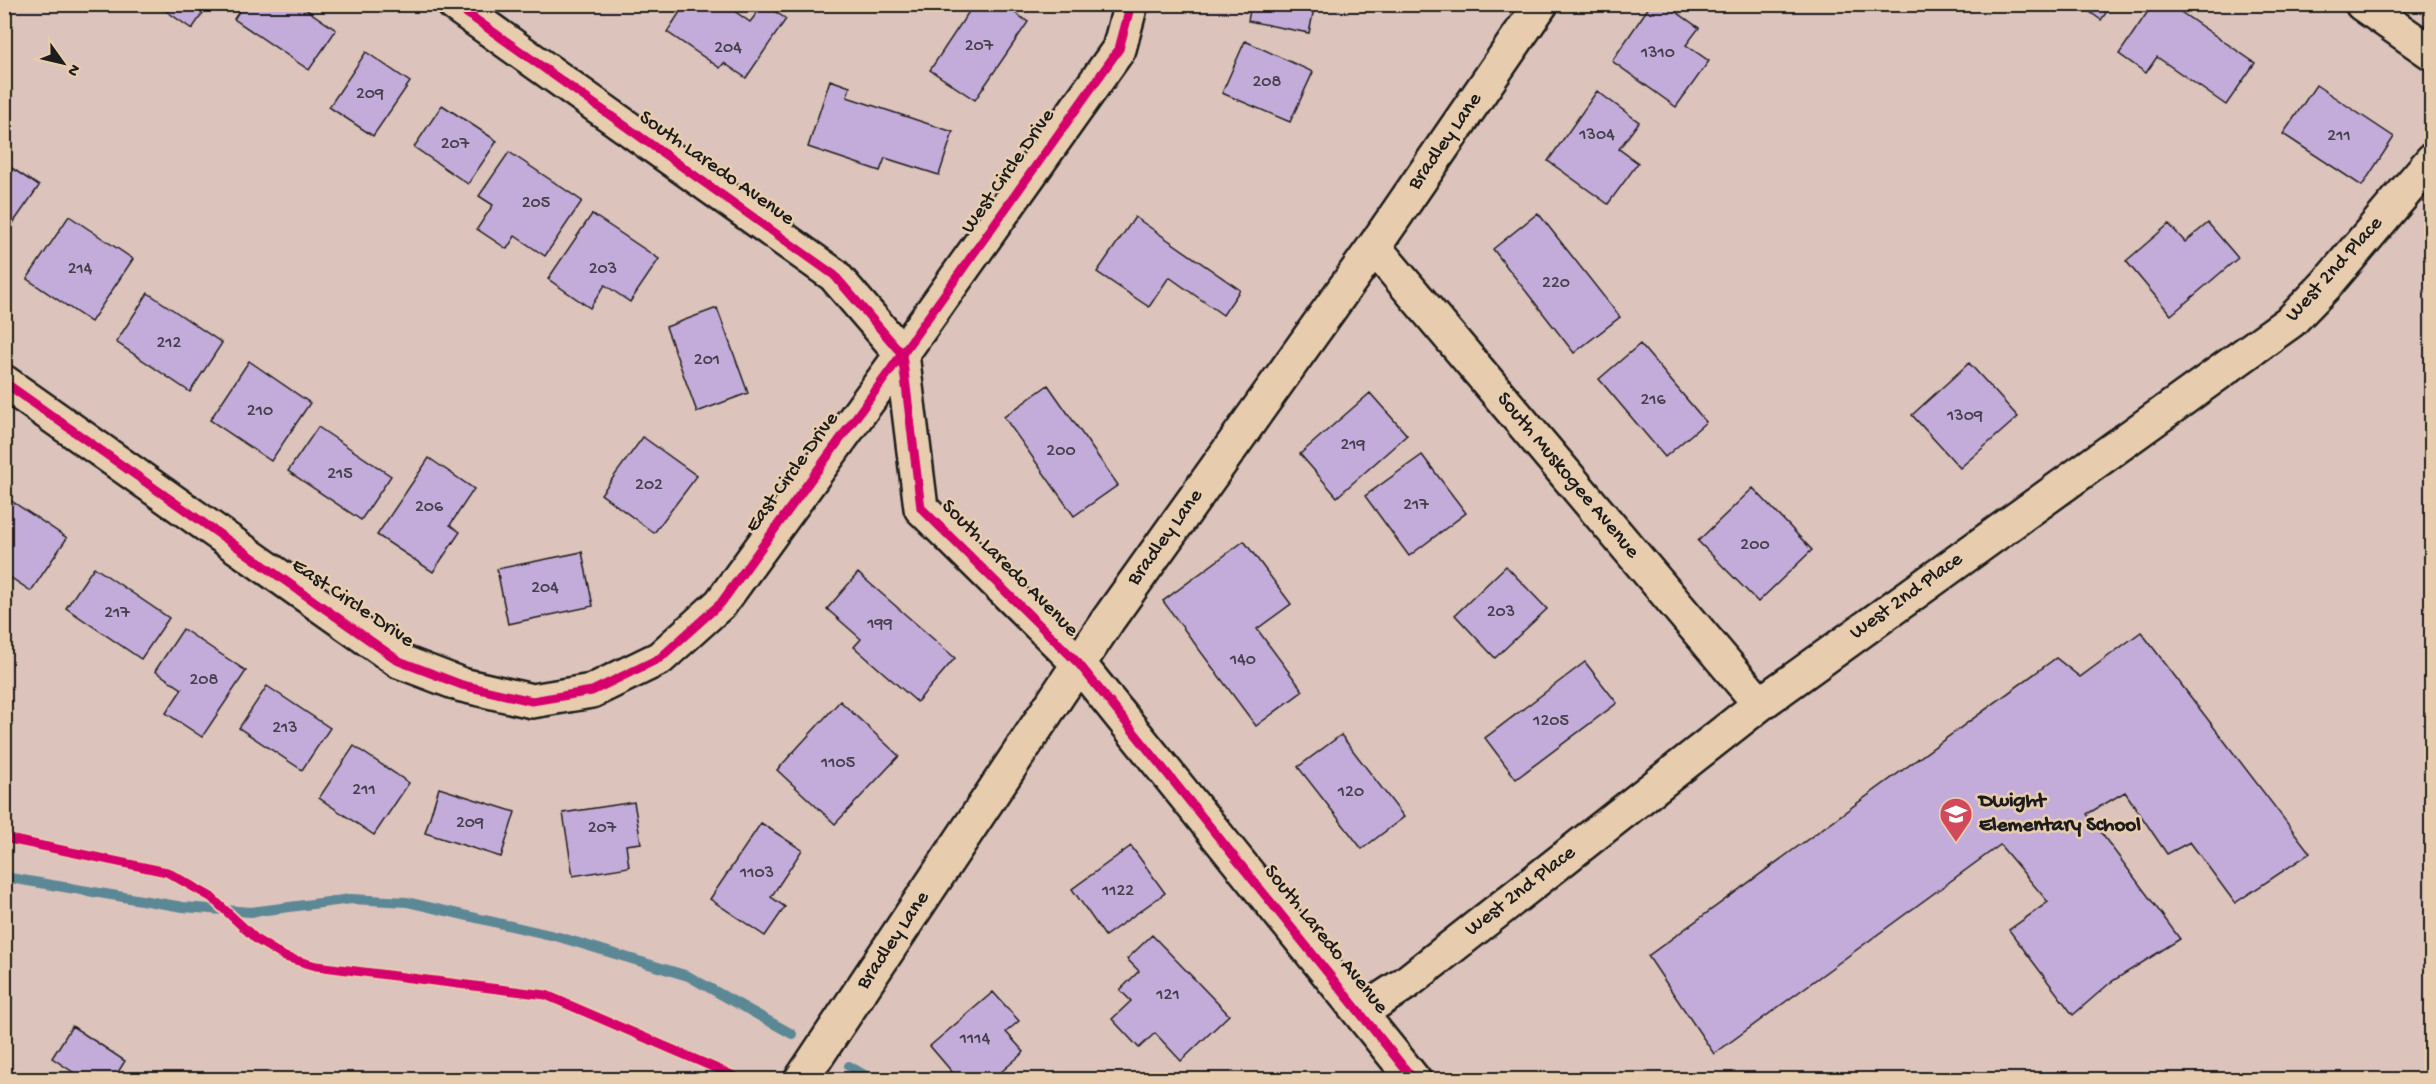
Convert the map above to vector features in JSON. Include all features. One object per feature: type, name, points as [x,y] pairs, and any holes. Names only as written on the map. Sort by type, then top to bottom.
[{"type":"street","name":"South Laredo Avenue","points":[[454,4],[834,275],[902,354],[921,508],[1079,664],[1414,1080]]},
{"type":"street","name":"West Circle Drive","points":[[902,354],[1119,49],[1131,4]]},
{"type":"street","name":"Bradley Lane","points":[[801,1080],[1108,620],[1374,247],[1541,4]]},
{"type":"street","points":[[2362,4],[2432,53]]},
{"type":"street","name":"West 2nd Place","points":[[1360,1013],[1406,983],[1760,704],[2291,321],[2326,285],[2432,160]]},
{"type":"street","name":"South Muskogee Avenue","points":[[1374,247],[1760,704]]},
{"type":"street","name":"East Circle Drive","points":[[4,382],[399,661],[462,685],[531,701],[592,691],[660,658],[721,603],[902,354]]},
{"type":"building","points":[[156,4],[209,4],[192,29]]},
{"type":"building","points":[[244,4],[298,4],[336,30],[309,70],[234,19]]},
{"type":"building","points":[[685,4],[724,4],[750,22],[764,4],[786,19],[746,78],[724,63],[720,68],[667,32]]},
{"type":"building","points":[[974,4],[1002,4],[1028,22],[975,100],[930,70]]},
{"type":"building","points":[[1251,4],[1315,4],[1309,33],[1248,21]]},
{"type":"building","points":[[1651,4],[1665,4],[1699,28],[1686,45],[1709,61],[1676,107],[1612,61]]},
{"type":"building","points":[[2079,4],[2112,4],[2101,20]]},
{"type":"building","points":[[2153,4],[2169,4],[2255,63],[2226,105],[2157,57],[2146,73],[2119,54]]},
{"type":"building","points":[[1245,41],[1313,72],[1290,122],[1222,93]]},
{"type":"building","points":[[366,52],[410,82],[373,136],[329,107]]},
{"type":"building","points":[[830,80],[850,87],[847,97],[953,132],[939,175],[885,158],[880,171],[808,147]]},
{"type":"building","points":[[2316,85],[2394,137],[2362,186],[2283,134]]},
{"type":"building","points":[[1597,91],[1639,122],[1619,149],[1638,163],[1608,204],[1548,161]]},
{"type":"building","points":[[442,105],[497,141],[468,184],[414,147]]},
{"type":"building","points":[[509,152],[582,201],[545,256],[515,236],[507,249],[477,229],[493,205],[479,196]]},
{"type":"building","points":[[4,163],[39,186],[4,236]]},
{"type":"building","points":[[1538,213],[1620,317],[1574,353],[1493,249]]},
{"type":"building","points":[[592,214],[659,259],[630,302],[605,285],[590,308],[548,279]]},
{"type":"building","points":[[69,216],[133,259],[91,322],[27,279]]},
{"type":"building","points":[[1135,217],[1240,290],[1223,315],[1169,277],[1149,307],[1097,272]]},
{"type":"building","points":[[2208,223],[2238,258],[2171,315],[2126,261],[2169,224],[2185,242]]},
{"type":"building","points":[[148,293],[222,343],[190,392],[116,342]]},
{"type":"building","points":[[717,308],[748,393],[697,412],[666,327]]},
{"type":"building","points":[[1640,344],[1706,422],[1665,457],[1599,379]]},
{"type":"building","points":[[249,361],[310,403],[271,461],[210,420]]},
{"type":"building","points":[[1969,363],[2018,417],[1960,468],[1912,415]]},
{"type":"building","points":[[1048,385],[1118,485],[1074,516],[1004,417]]},
{"type":"building","points":[[1370,393],[1407,435],[1337,497],[1300,454]]},
{"type":"building","points":[[318,427],[391,476],[361,520],[288,471]]},
{"type":"building","points":[[643,437],[697,476],[654,533],[601,494]]},
{"type":"building","points":[[1422,455],[1466,513],[1409,556],[1365,496]]},
{"type":"building","points":[[429,458],[474,489],[450,525],[460,532],[433,572],[377,535]]},
{"type":"building","points":[[1753,488],[1812,550],[1758,602],[1698,541]]},
{"type":"building","points":[[4,496],[67,538],[31,591],[4,573]]},
{"type":"building","points":[[1244,541],[1291,604],[1257,629],[1303,691],[1256,726],[1163,601]]},
{"type":"building","points":[[582,552],[593,606],[508,624],[497,569]]},
{"type":"building","points":[[1506,566],[1547,609],[1495,658],[1455,615]]},
{"type":"building","points":[[94,567],[169,618],[141,659],[66,608]]},
{"type":"building","points":[[858,573],[955,658],[917,702],[854,647],[861,639],[827,609]]},
{"type":"building","points":[[183,629],[246,671],[202,737],[166,713],[182,689],[155,671]]},
{"type":"building","name":"Dwight Elementary School","points":[[2141,632],[2310,853],[2235,903],[2190,842],[2167,854],[2125,792],[2087,814],[2180,939],[2111,982],[2073,1015],[2009,930],[2048,902],[2000,845],[1714,1054],[1648,956],[2056,658],[2080,677]]},
{"type":"building","points":[[1585,662],[1617,703],[1516,779],[1485,738]]},
{"type":"building","points":[[267,686],[330,728],[302,770],[239,728]]},
{"type":"building","points":[[840,701],[899,756],[835,824],[777,770]]},
{"type":"building","points":[[1341,735],[1404,817],[1362,849],[1298,767]]},
{"type":"building","points":[[354,746],[409,783],[374,835],[319,798]]},
{"type":"building","points":[[439,788],[515,812],[501,857],[425,833]]},
{"type":"building","points":[[634,802],[641,843],[626,845],[629,867],[573,876],[563,813]]},
{"type":"building","points":[[761,823],[802,850],[771,897],[785,907],[765,936],[710,899]]},
{"type":"building","points":[[1131,846],[1165,893],[1105,936],[1072,889]]},
{"type":"building","points":[[1152,935],[1229,1015],[1181,1061],[1155,1033],[1139,1048],[1112,1019],[1131,1001],[1120,990],[1139,971],[1127,959]]},
{"type":"building","points":[[993,992],[1019,1021],[1006,1032],[1024,1052],[992,1080],[959,1080],[930,1046]]},
{"type":"building","points":[[72,1026],[125,1061],[113,1080],[85,1080],[52,1058]]},
{"type":"building","points":[[1058,1073],[1064,1080],[1050,1080]]},
{"type":"waterway","points":[[4,877],[183,907],[251,912],[351,899],[407,902],[559,937],[688,976],[792,1034]]},
{"type":"waterway","points":[[849,1066],[873,1080]]},
{"type":"waterway","points":[[2428,1080],[2432,1077]]},
{"type":"cycle path","points":[[454,4],[834,275],[902,354],[921,508],[1079,664],[1414,1080]]},
{"type":"cycle path","points":[[4,382],[399,661],[462,685],[532,701],[592,691],[660,658],[721,603],[1119,49],[1131,4]]},
{"type":"cycle path","points":[[4,838],[167,872],[211,897],[257,940],[285,957],[316,966],[546,995],[743,1080]]},
{"type":"place","name":"Dwight Elementary School","points":[[1956,843]]}]
